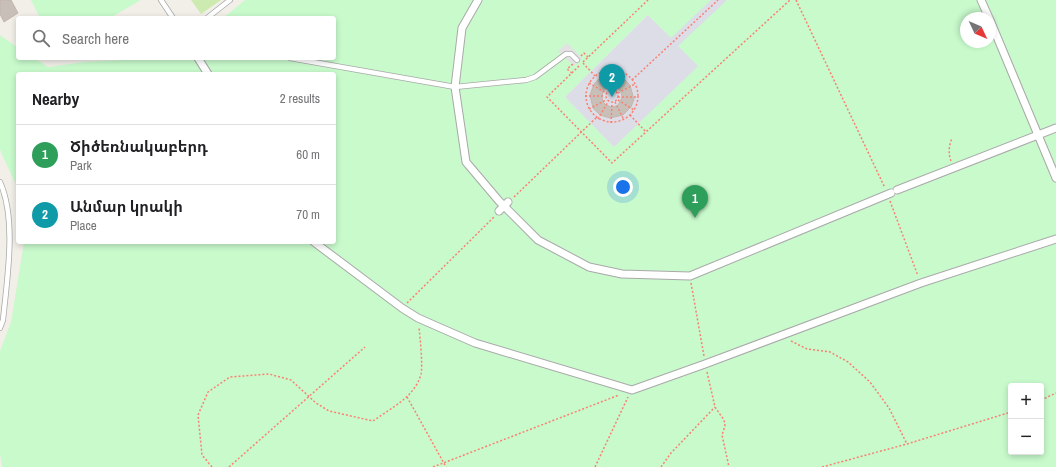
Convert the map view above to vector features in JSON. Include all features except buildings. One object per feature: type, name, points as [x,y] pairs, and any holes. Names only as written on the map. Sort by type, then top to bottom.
[{"type":"street","points":[[478,0],[462,28],[455,87],[466,162],[504,207],[538,240],[588,266],[622,274],[690,276],[892,192],[1056,128]]},
{"type":"street","points":[[982,0],[987,12]]},
{"type":"street","points":[[996,33],[1056,178]]},
{"type":"street","points":[[199,60],[207,72]]},
{"type":"street","points":[[317,244],[404,306],[418,318],[475,343],[632,390],[783,336],[921,283],[1056,239]]},
{"type":"lane","points":[[168,0],[162,1],[172,16]]},
{"type":"lane","points":[[210,16],[230,0]]},
{"type":"lane","points":[[301,60],[455,87],[526,80],[535,77],[566,54],[571,54],[577,60]]},
{"type":"lane","points":[[0,182],[4,190],[11,233],[4,320],[0,328]]},
{"type":"path","points":[[648,0],[547,97],[612,164],[790,0]]},
{"type":"path","points":[[632,80],[718,0]]},
{"type":"path","points":[[796,0],[892,192],[921,283]]},
{"type":"path","points":[[572,73],[568,69],[577,60]]},
{"type":"path","points":[[582,63],[596,77]]},
{"type":"path","points":[[612,90],[613,70]]},
{"type":"path","points":[[613,70],[626,74],[632,80],[635,84],[638,97],[634,110],[624,120],[611,123],[598,118],[589,109],[585,96],[589,83],[600,73],[613,70]]},
{"type":"path","points":[[600,73],[609,91]]},
{"type":"path","points":[[615,91],[626,74]]},
{"type":"path","points":[[589,83],[606,93]]},
{"type":"path","points":[[618,93],[635,84]]},
{"type":"path","points":[[618,93],[612,90],[606,93],[605,96],[608,102],[612,103],[618,100]]},
{"type":"path","points":[[618,93],[618,100]]},
{"type":"path","points":[[585,96],[605,96]]},
{"type":"path","points":[[618,97],[638,97]]},
{"type":"path","points":[[589,109],[606,100]]},
{"type":"path","points":[[618,100],[634,110]]},
{"type":"path","points":[[404,306],[504,207],[598,118],[608,102]]},
{"type":"path","points":[[615,102],[624,120]]},
{"type":"path","points":[[611,123],[612,103]]},
{"type":"path","points":[[630,115],[646,132]]},
{"type":"path","points":[[952,138],[950,144],[950,159],[955,168]]},
{"type":"path","points":[[690,276],[705,364],[715,407],[724,420],[725,426],[722,435],[729,467]]},
{"type":"path","points":[[212,467],[202,455],[198,415],[208,392],[230,377],[269,374],[291,380],[308,397],[329,411],[373,421],[414,390],[421,373],[418,318]]},
{"type":"path","points":[[783,336],[807,349],[830,352],[848,362],[870,382],[889,408],[907,444]]},
{"type":"path","points":[[229,467],[365,347]]},
{"type":"path","points":[[433,467],[632,390]]},
{"type":"path","points":[[596,467],[632,390]]},
{"type":"path","points":[[1044,399],[1056,393]]},
{"type":"path","points":[[406,397],[446,467]]},
{"type":"path","points":[[661,467],[671,453],[715,407]]},
{"type":"path","points":[[822,467],[907,444],[1008,413]]},
{"type":"green space","points":[[31,0],[141,0],[113,16],[39,16]]},
{"type":"green space","points":[[191,0],[221,0],[201,14]]},
{"type":"green space","points":[[245,0],[1056,0],[1056,467],[2,467],[0,454],[0,351],[11,322],[24,244],[336,244],[336,72],[16,72],[16,185],[0,150],[0,35],[16,47],[16,60],[37,60],[48,67],[85,62],[122,60],[336,60],[336,16],[225,16]],"holes":[[[648,15],[697,66],[614,147],[565,97]]]},
{"type":"shaded area","points":[[711,0],[727,0],[678,46],[698,66],[614,147],[565,97],[648,15],[671,38]],"holes":[[[613,75],[624,79],[631,87],[634,96],[630,109],[623,115],[610,118],[599,115],[593,107],[590,95],[594,84],[600,78]]]},
{"type":"shaded area","points":[[567,43],[582,58],[574,66],[558,51]]},
{"type":"shaded area","points":[[611,79],[613,79],[613,87],[616,88],[620,81],[618,89],[620,91],[626,87],[627,89],[621,93],[622,96],[629,96],[627,105],[620,103],[617,105],[621,112],[619,113],[615,106],[613,107],[612,115],[610,115],[610,106],[601,112],[606,105],[604,102],[596,106],[597,87],[604,91],[611,87]]},
{"type":"place","name":"Անմար կրակի","points":[[612,97]]},
{"type":"place","name":"Ծիծեռնակաբերդ","points":[[695,218]]}]
